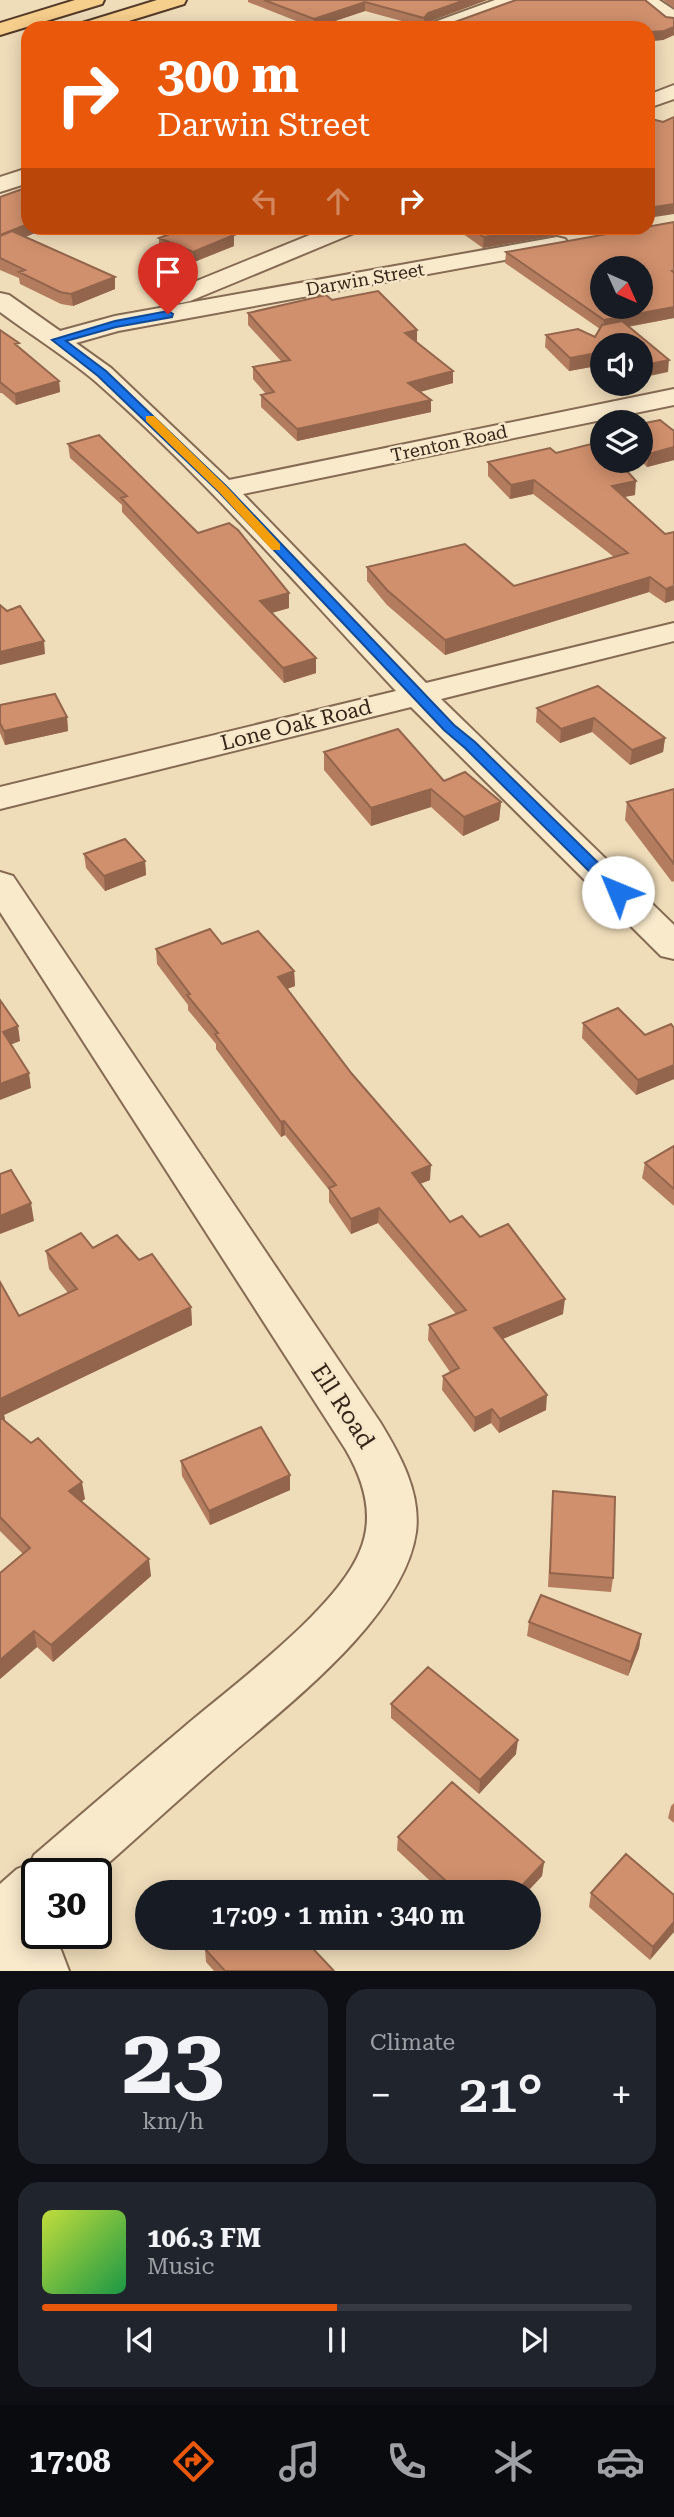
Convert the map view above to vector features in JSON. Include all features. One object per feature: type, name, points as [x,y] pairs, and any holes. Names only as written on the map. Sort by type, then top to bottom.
[{"type":"main road","points":[[26,21],[95,0]]},
{"type":"main road","points":[[109,21],[177,0]]},
{"type":"main road","points":[[0,29],[21,23]]},
{"type":"street","points":[[455,21],[513,0]]},
{"type":"street","points":[[646,0],[674,19]]},
{"type":"street","points":[[655,99],[674,91]]},
{"type":"street","points":[[0,185],[21,178]]},
{"type":"street","points":[[115,324],[329,235]]},
{"type":"street","name":"Darwin Street","points":[[58,340],[115,324],[579,240]]},
{"type":"street","points":[[0,300],[102,374],[223,490],[418,695],[674,947]]},
{"type":"street","name":"Trenton Road","points":[[223,490],[674,397]]},
{"type":"street","name":"Lone Oak Road","points":[[0,797],[674,632]]},
{"type":"street","name":"Ell Road","points":[[0,884],[344,1407],[383,1469],[392,1501],[391,1535],[378,1570],[348,1610],[307,1654],[72,1858]]},
{"type":"street","points":[[0,1922],[21,1903]]},
{"type":"street","points":[[0,1929],[40,1971]]},
{"type":"building","points":[[264,0],[465,0],[428,13],[424,18],[365,2],[314,19]]},
{"type":"building","points":[[516,0],[645,0],[666,17],[674,18],[674,27],[655,32],[655,21],[458,21]]},
{"type":"building","points":[[674,117],[674,204],[655,207],[655,120],[663,122]]},
{"type":"building","points":[[21,190],[21,227],[0,235],[0,197]]},
{"type":"building","points":[[674,222],[674,307],[653,311],[653,256],[590,256],[590,310],[506,252],[601,235],[655,235],[655,225]]},
{"type":"building","points":[[12,231],[115,277],[71,294],[60,292],[19,272],[25,270],[0,258],[0,236]]},
{"type":"building","points":[[167,235],[234,235],[193,252],[159,238]]},
{"type":"building","points":[[378,291],[417,330],[405,333],[453,371],[408,383],[431,400],[297,429],[261,395],[274,392],[253,367],[290,360],[248,313],[326,295],[332,300]]},
{"type":"building","points":[[622,321],[636,333],[597,333],[602,325]]},
{"type":"building","points":[[578,329],[590,335],[590,354],[570,358],[546,335]]},
{"type":"building","points":[[0,330],[19,343],[15,344],[59,381],[15,394],[0,382]]},
{"type":"building","points":[[653,347],[669,360],[653,363]]},
{"type":"building","points":[[660,420],[674,431],[674,447],[653,453],[653,421]]},
{"type":"building","points":[[99,435],[198,533],[229,523],[238,530],[289,593],[260,601],[316,658],[283,668],[121,498],[127,496],[68,444]]},
{"type":"building","points":[[590,444],[590,473],[629,473],[636,481],[612,486],[665,534],[674,532],[674,586],[666,589],[650,577],[445,640],[387,590],[367,567],[465,544],[514,586],[628,553],[534,480],[511,485],[488,462],[550,448],[556,453]]},
{"type":"building","points":[[0,605],[7,611],[20,606],[44,641],[0,652]]},
{"type":"building","points":[[598,686],[665,738],[632,750],[594,718],[561,729],[537,708]]},
{"type":"building","points":[[55,694],[67,717],[4,731],[0,723],[0,705]]},
{"type":"building","points":[[398,729],[444,781],[465,772],[501,802],[464,817],[431,789],[371,808],[324,752]]},
{"type":"building","points":[[674,789],[674,864],[627,802]]},
{"type":"building","points":[[125,839],[145,861],[104,876],[84,854]]},
{"type":"building","points":[[210,929],[222,944],[258,931],[294,971],[278,977],[352,1074],[431,1165],[412,1173],[450,1222],[462,1216],[480,1237],[508,1224],[565,1299],[494,1328],[547,1395],[500,1419],[492,1409],[475,1418],[443,1376],[459,1368],[429,1325],[466,1310],[379,1208],[351,1219],[329,1188],[336,1185],[284,1121],[281,1122],[156,949]]},
{"type":"building","points":[[0,1000],[18,1026],[3,1032],[29,1073],[0,1084]]},
{"type":"building","points":[[618,1008],[645,1035],[671,1024],[674,1028],[674,1065],[638,1080],[583,1023]]},
{"type":"building","points":[[674,1146],[674,1189],[645,1163]]},
{"type":"building","points":[[11,1170],[31,1203],[0,1216],[0,1174]]},
{"type":"building","points":[[81,1233],[93,1248],[117,1235],[139,1260],[152,1254],[191,1307],[0,1399],[0,1282],[19,1316],[77,1289],[46,1251]]},
{"type":"building","points":[[0,1417],[31,1443],[38,1438],[82,1482],[69,1491],[149,1559],[51,1645],[34,1631],[0,1660],[0,1573],[30,1548],[0,1517]]},
{"type":"building","points":[[261,1427],[290,1475],[209,1511],[181,1461]]},
{"type":"building","points":[[553,1491],[615,1497],[613,1578],[550,1573]]},
{"type":"building","points":[[541,1595],[641,1634],[631,1662],[529,1622]]},
{"type":"building","points":[[428,1667],[518,1740],[480,1780],[391,1704]]},
{"type":"building","points":[[452,1782],[544,1862],[527,1880],[445,1880],[398,1837]]},
{"type":"building","points":[[626,1854],[674,1895],[674,1922],[653,1947],[591,1893]]},
{"type":"building","points":[[206,1950],[314,1950],[334,1971],[225,1971]]},
{"type":"slow traffic","points":[[150,419],[223,490],[276,547]]},
{"type":"route","points":[[168,314],[115,324],[58,340],[102,374],[223,490],[449,727],[618,892]]}]
